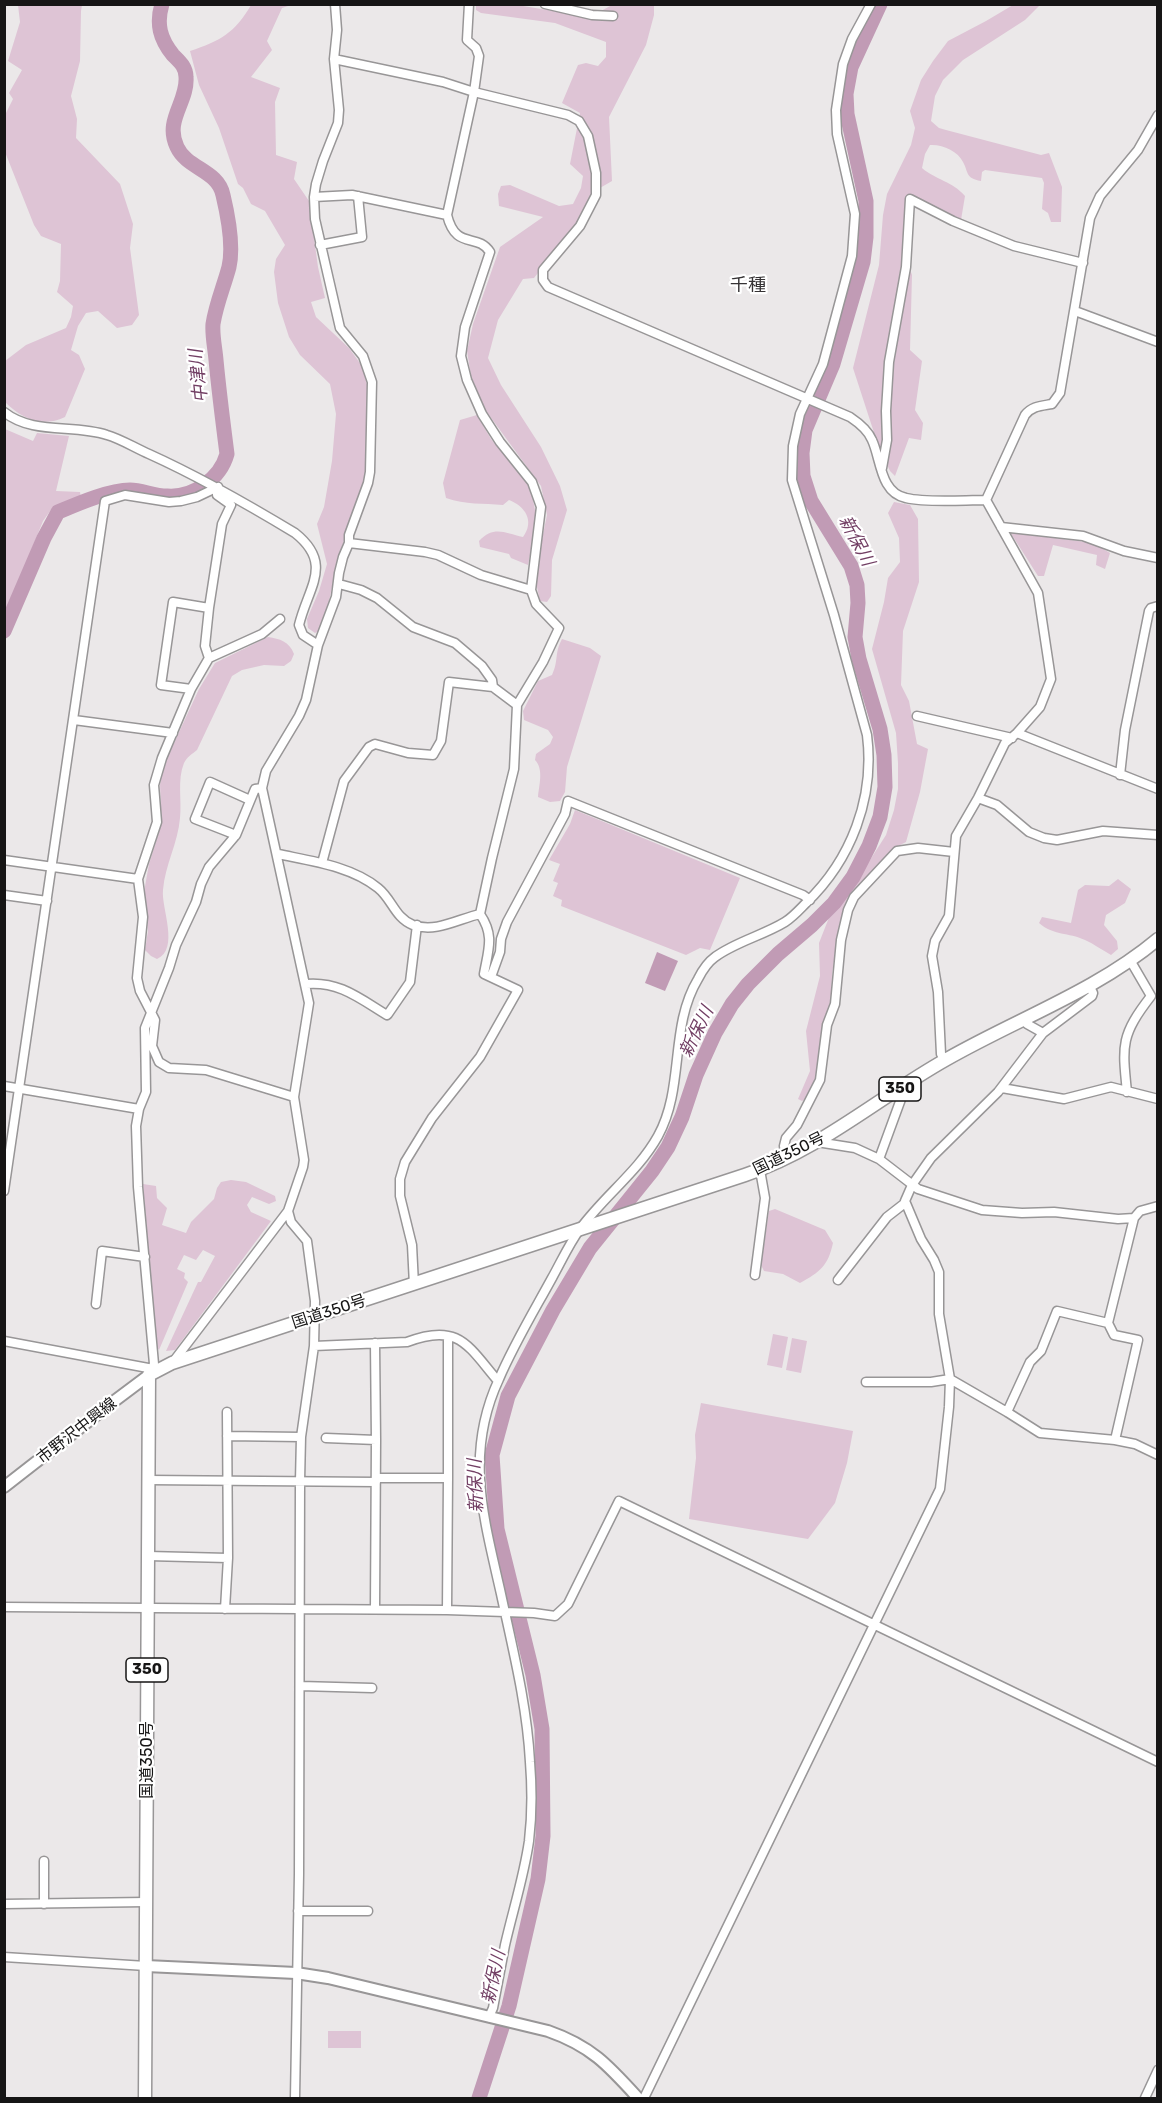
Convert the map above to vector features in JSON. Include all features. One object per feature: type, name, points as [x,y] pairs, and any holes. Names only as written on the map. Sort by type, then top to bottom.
[{"type":"highway","name":"国道350号","points":[[145,2098],[150,1375],[172,1363],[414,1285],[760,1170],[786,1159],[817,1142],[945,1060],[1089,985],[1130,960],[1158,939]]},
{"type":"main road","name":"市野沢中興線","points":[[4,1487],[150,1375]]},
{"type":"main road","points":[[146,1966],[296,1972],[564,2036],[605,2062],[638,2098]]},
{"type":"street","points":[[172,1363],[288,1210],[301,1176],[304,1160],[294,1097],[309,1003],[262,788],[266,771],[306,700],[318,645],[336,597],[343,557],[370,472],[372,382],[363,356],[340,328],[315,219],[314,196],[320,170],[338,123],[338,87],[334,59],[337,30],[335,4]]},
{"type":"street","points":[[414,1285],[412,1245],[400,1197],[402,1170],[432,1118],[480,1057],[518,990],[484,974],[490,930],[480,914],[514,770],[517,705],[543,662],[559,628],[536,604],[531,590],[542,507],[531,482],[482,414],[467,380],[460,356],[465,327],[489,252],[482,244],[464,239],[453,232],[447,215],[474,92],[479,56],[476,48],[467,40],[469,4]]},
{"type":"street","points":[[545,4],[567,7],[592,15],[613,16]]},
{"type":"street","points":[[489,2017],[493,2008],[505,1945],[526,1859],[530,1835],[531,1770],[520,1681],[482,1510],[480,1440],[485,1414],[498,1381],[585,1227],[607,1198],[634,1171],[659,1134],[669,1113],[677,1073],[681,1024],[686,1005],[703,971],[714,957],[787,921],[810,900],[826,883],[851,842],[861,815],[869,753],[864,723],[834,615],[792,480],[793,446],[800,414],[823,364],[853,249],[855,214],[837,134],[836,110],[843,64],[852,39],[871,4]]},
{"type":"street","points":[[334,59],[433,79],[474,92],[568,115],[579,121],[588,136],[596,172],[596,195],[580,226],[543,270],[543,280],[548,287],[807,397],[860,424],[872,439],[888,485],[905,498],[986,500]]},
{"type":"street","points":[[986,500],[1025,415],[1035,407],[1052,404],[1060,393],[1087,231],[1094,207],[1100,196],[1153,134],[1158,115]]},
{"type":"street","points":[[314,196],[358,196],[447,215]]},
{"type":"street","points":[[320,244],[362,237],[358,196]]},
{"type":"street","points":[[882,471],[887,441],[889,362],[906,267],[910,199],[952,222],[1014,246],[1083,264]]},
{"type":"street","points":[[1075,311],[1158,342]]},
{"type":"street","points":[[4,412],[13,419],[33,426],[86,430],[108,435],[198,476],[295,533],[309,544],[314,554],[316,567],[314,580],[298,625],[303,635],[318,645]]},
{"type":"street","points":[[209,658],[205,646],[209,608],[222,524],[231,505],[217,495],[216,486]]},
{"type":"street","points":[[4,1191],[75,720],[76,697],[105,501],[125,495],[169,502],[181,501],[197,497],[216,486]]},
{"type":"street","points":[[945,1060],[941,1054],[938,992],[932,956],[935,941],[949,916],[956,836],[1005,743],[1040,708],[1052,679],[1038,593],[986,500]]},
{"type":"street","points":[[1001,527],[1083,536],[1125,551],[1158,558]]},
{"type":"street","points":[[349,543],[432,553],[481,575],[531,590]]},
{"type":"street","points":[[339,584],[361,590],[377,598],[413,627],[455,643],[482,666],[492,680],[493,687]]},
{"type":"street","points":[[191,689],[161,684],[173,602],[209,608]]},
{"type":"street","points":[[1120,775],[1125,730],[1149,611],[1158,606]]},
{"type":"street","points":[[280,619],[262,634],[209,658],[191,689],[157,773],[154,798],[157,822],[138,879],[143,917],[137,978],[154,1020],[152,1046],[159,1062],[169,1068],[206,1070],[294,1097]]},
{"type":"street","points":[[322,863],[344,781],[369,747],[375,744],[408,753],[434,755],[441,741],[449,682],[493,687],[517,705]]},
{"type":"street","points":[[917,716],[1014,736],[1158,789]]},
{"type":"street","points":[[75,720],[173,734]]},
{"type":"street","points":[[236,835],[195,819],[210,782],[250,800]]},
{"type":"street","points":[[150,1375],[154,1364],[138,1187],[136,1126],[139,1109],[146,1092],[145,1028],[176,945],[209,867],[236,835],[255,789],[262,788]]},
{"type":"street","points":[[978,798],[997,806],[1029,831],[1044,838],[1057,840],[1103,831],[1158,835]]},
{"type":"street","points":[[490,977],[500,952],[501,939],[507,922],[565,814],[568,801],[803,895],[810,900]]},
{"type":"street","points":[[786,1159],[784,1146],[786,1138],[797,1125],[820,1080],[827,1025],[835,1004],[844,923],[854,897],[897,851],[918,848],[954,852]]},
{"type":"street","points":[[278,854],[322,863],[360,877],[380,889],[401,918],[417,925],[448,925],[480,914]]},
{"type":"street","points":[[4,860],[138,879]]},
{"type":"street","points":[[4,895],[47,901]]},
{"type":"street","points":[[306,984],[322,983],[347,990],[387,1015],[410,982],[417,925]]},
{"type":"street","points":[[1127,1092],[1123,1054],[1125,1042],[1130,1026],[1151,996],[1130,960]]},
{"type":"street","points":[[838,1280],[887,1217],[905,1203],[912,1185],[931,1158],[1002,1088],[1043,1034],[1092,996],[1089,985]]},
{"type":"street","points":[[1027,1024],[1043,1034]]},
{"type":"street","points":[[4,1086],[139,1109]]},
{"type":"street","points":[[1002,1088],[1064,1099],[1111,1087],[1158,1099]]},
{"type":"street","points":[[879,1159],[902,1100],[900,1089]]},
{"type":"street","points":[[817,1142],[855,1148],[879,1159],[912,1185],[933,1195],[982,1210],[1022,1213],[1054,1212],[1118,1219],[1134,1218]]},
{"type":"street","points":[[755,1275],[765,1207],[764,1184],[760,1170]]},
{"type":"street","points":[[644,2098],[940,1489],[950,1407],[950,1379],[939,1314],[939,1272],[905,1203]]},
{"type":"street","points":[[1115,1440],[1137,1340],[1114,1335],[1108,1323],[1134,1218],[1140,1211],[1158,1206]]},
{"type":"street","points":[[288,1210],[291,1222],[305,1237],[308,1246],[315,1301],[314,1346],[302,1437],[300,1481],[295,2098]]},
{"type":"street","points":[[96,1304],[102,1251],[145,1257]]},
{"type":"street","points":[[1007,1412],[1030,1362],[1041,1351],[1057,1311],[1108,1323]]},
{"type":"street","points":[[447,1610],[448,1336]]},
{"type":"street","points":[[314,1346],[407,1342],[420,1337],[457,1337],[465,1342],[498,1381]]},
{"type":"street","points":[[4,1341],[148,1368],[150,1375]]},
{"type":"street","points":[[375,1343],[375,1609]]},
{"type":"street","points":[[866,1382],[912,1383],[950,1379],[1040,1433],[1115,1440],[1135,1444],[1158,1455]]},
{"type":"street","points":[[225,1609],[228,1558],[227,1412]]},
{"type":"street","points":[[227,1436],[302,1437]]},
{"type":"street","points":[[326,1438],[376,1440]]},
{"type":"street","points":[[148,1480],[300,1481],[448,1478]]},
{"type":"street","points":[[4,1607],[447,1610],[534,1613],[555,1616],[568,1604],[619,1501],[1158,1762]]},
{"type":"street","points":[[148,1556],[228,1558]]},
{"type":"street","points":[[300,1686],[372,1688]]},
{"type":"street","points":[[44,1861],[44,1904]]},
{"type":"street","points":[[4,1904],[146,1902]]},
{"type":"street","points":[[298,1911],[368,1911]]},
{"type":"street","points":[[4,1957],[146,1966]]},
{"type":"street","points":[[1144,2098],[1158,2070]]},
{"type":"shaded area","points":[[18,5],[82,5],[80,61],[71,96],[77,119],[76,138],[120,184],[133,224],[130,248],[139,315],[132,325],[117,328],[98,311],[86,313],[78,326],[71,350],[79,355],[85,369],[65,417],[48,422],[25,417],[5,402],[5,361],[26,345],[66,328],[73,306],[57,292],[60,281],[61,244],[41,236],[34,225],[5,152],[5,115],[13,99],[9,93],[22,70],[8,61],[20,22]]},
{"type":"shaded area","points":[[251,5],[291,5],[282,8],[267,41],[272,50],[251,77],[280,88],[275,102],[276,155],[297,162],[294,179],[309,201],[318,267],[325,298],[311,302],[316,317],[349,348],[362,366],[368,388],[366,476],[338,558],[327,611],[319,631],[315,633],[308,628],[307,619],[327,564],[317,524],[324,507],[332,461],[336,414],[330,384],[300,355],[289,337],[278,303],[274,272],[276,259],[285,245],[265,211],[251,204],[243,188],[238,184],[219,128],[199,85],[190,51],[226,35],[239,23]]},
{"type":"shaded area","points":[[476,5],[517,5],[590,17],[612,5],[654,5],[654,15],[646,45],[609,117],[612,181],[593,192],[583,216],[534,278],[523,279],[498,320],[488,358],[501,385],[541,447],[560,486],[567,510],[552,560],[551,596],[547,602],[540,601],[537,587],[537,563],[547,515],[541,486],[486,411],[471,376],[467,351],[473,324],[500,247],[543,217],[499,206],[498,194],[501,186],[510,185],[559,206],[573,204],[581,188],[583,176],[570,164],[580,113],[562,103],[578,65],[586,63],[598,66],[606,57],[606,42],[555,23],[481,13],[476,10]]},
{"type":"shaded area","points":[[1013,5],[1040,5],[1025,20],[963,60],[943,80],[935,96],[931,121],[939,128],[946,130],[1041,155],[1049,153],[1062,187],[1061,222],[1051,222],[1048,213],[1042,209],[1044,183],[1042,178],[985,170],[982,172],[981,181],[976,180],[970,177],[961,158],[954,152],[944,147],[930,145],[922,168],[955,187],[965,196],[961,220],[907,195],[906,257],[912,275],[910,350],[922,361],[915,410],[923,423],[921,440],[909,438],[895,476],[890,471],[879,448],[853,368],[879,265],[887,194],[911,145],[915,128],[910,111],[921,80],[933,61],[948,41]]},
{"type":"shaded area","points":[[477,415],[491,439],[526,481],[532,494],[537,521],[528,565],[511,558],[509,554],[480,547],[479,541],[484,536],[495,532],[523,537],[527,531],[528,520],[520,506],[509,500],[503,505],[468,503],[446,498],[443,483],[460,420]]},
{"type":"shaded area","points":[[5,429],[33,441],[37,433],[69,436],[56,491],[80,492],[81,498],[53,507],[43,521],[5,615]]},
{"type":"shaded area","points":[[894,502],[910,505],[918,519],[919,582],[903,631],[901,685],[909,701],[917,744],[928,749],[920,792],[906,842],[894,848],[852,894],[844,908],[832,974],[831,1001],[823,1024],[818,1071],[807,1098],[802,1101],[798,1099],[810,1071],[806,1031],[820,976],[819,943],[830,915],[886,835],[898,789],[896,733],[872,649],[888,578],[900,562],[899,538],[888,513]]},
{"type":"shaded area","points":[[1010,532],[1093,543],[1110,553],[1105,569],[1096,565],[1097,555],[1053,545],[1044,576],[1038,576]]},
{"type":"shaded area","points":[[268,637],[290,646],[294,654],[291,661],[284,666],[264,665],[242,670],[232,676],[197,750],[184,763],[181,776],[179,827],[163,890],[168,928],[167,947],[164,954],[157,959],[145,950],[148,931],[144,892],[149,864],[159,832],[162,769],[199,689],[215,663]]},
{"type":"shaded area","points":[[562,639],[590,648],[601,656],[567,767],[565,792],[560,801],[550,802],[538,797],[540,772],[535,760],[536,754],[550,744],[553,737],[548,730],[524,720],[523,711],[538,681],[552,675]]},
{"type":"shaded area","points":[[575,810],[740,878],[710,950],[700,948],[686,955],[561,906],[562,900],[553,896],[558,883],[553,881],[560,864],[549,860],[570,824]]},
{"type":"shaded area","points":[[1118,879],[1131,889],[1125,903],[1106,915],[1104,925],[1117,941],[1118,949],[1111,955],[1085,940],[1050,930],[1039,923],[1042,917],[1071,923],[1078,890],[1085,885],[1109,886]]},
{"type":"shaded area","points":[[657,952],[678,961],[665,991],[645,983]]},
{"type":"shaded area","points":[[231,1180],[246,1182],[275,1196],[276,1201],[269,1204],[252,1197],[247,1205],[251,1212],[271,1221],[175,1350],[166,1351],[198,1282],[201,1282],[215,1256],[203,1250],[196,1260],[184,1255],[177,1269],[185,1273],[184,1278],[188,1282],[159,1350],[156,1345],[143,1184],[156,1186],[157,1198],[167,1208],[162,1225],[186,1233],[191,1222],[214,1199],[221,1182]]},
{"type":"shaded area","points":[[775,1209],[825,1230],[833,1243],[826,1263],[800,1283],[783,1274],[764,1271],[761,1265],[769,1211]]},
{"type":"shaded area","points":[[773,1334],[788,1337],[782,1368],[767,1365]]},
{"type":"shaded area","points":[[792,1338],[807,1341],[801,1373],[786,1370]]},
{"type":"shaded area","points":[[701,1403],[853,1431],[847,1463],[835,1503],[808,1539],[689,1519],[696,1458],[695,1435]]},
{"type":"shaded area","points":[[328,2031],[361,2031],[361,2048],[328,2048]]},
{"type":"waterway","name":"中津川","points":[[4,631],[44,538],[58,512],[113,492],[135,490],[167,496],[186,494],[212,479],[227,454],[213,324],[229,267],[231,240],[220,187],[215,180],[182,154],[174,137],[173,128],[184,95],[186,73],[162,37],[159,25],[162,4]]},
{"type":"waterway","name":"新保川","points":[[479,2098],[509,2006],[538,1879],[543,1836],[542,1729],[533,1675],[497,1529],[492,1455],[508,1396],[553,1310],[590,1248],[652,1171],[668,1147],[682,1117],[696,1075],[715,1033],[732,1004],[778,954],[834,903],[853,877],[869,846],[880,817],[885,787],[884,755],[880,729],[859,659],[855,637],[857,585],[851,566],[811,501],[803,476],[802,453],[805,430],[833,364],[863,262],[866,201],[847,114],[846,94],[851,67],[880,4]]},
{"type":"district","name":"千種","points":[[748,286]]}]
